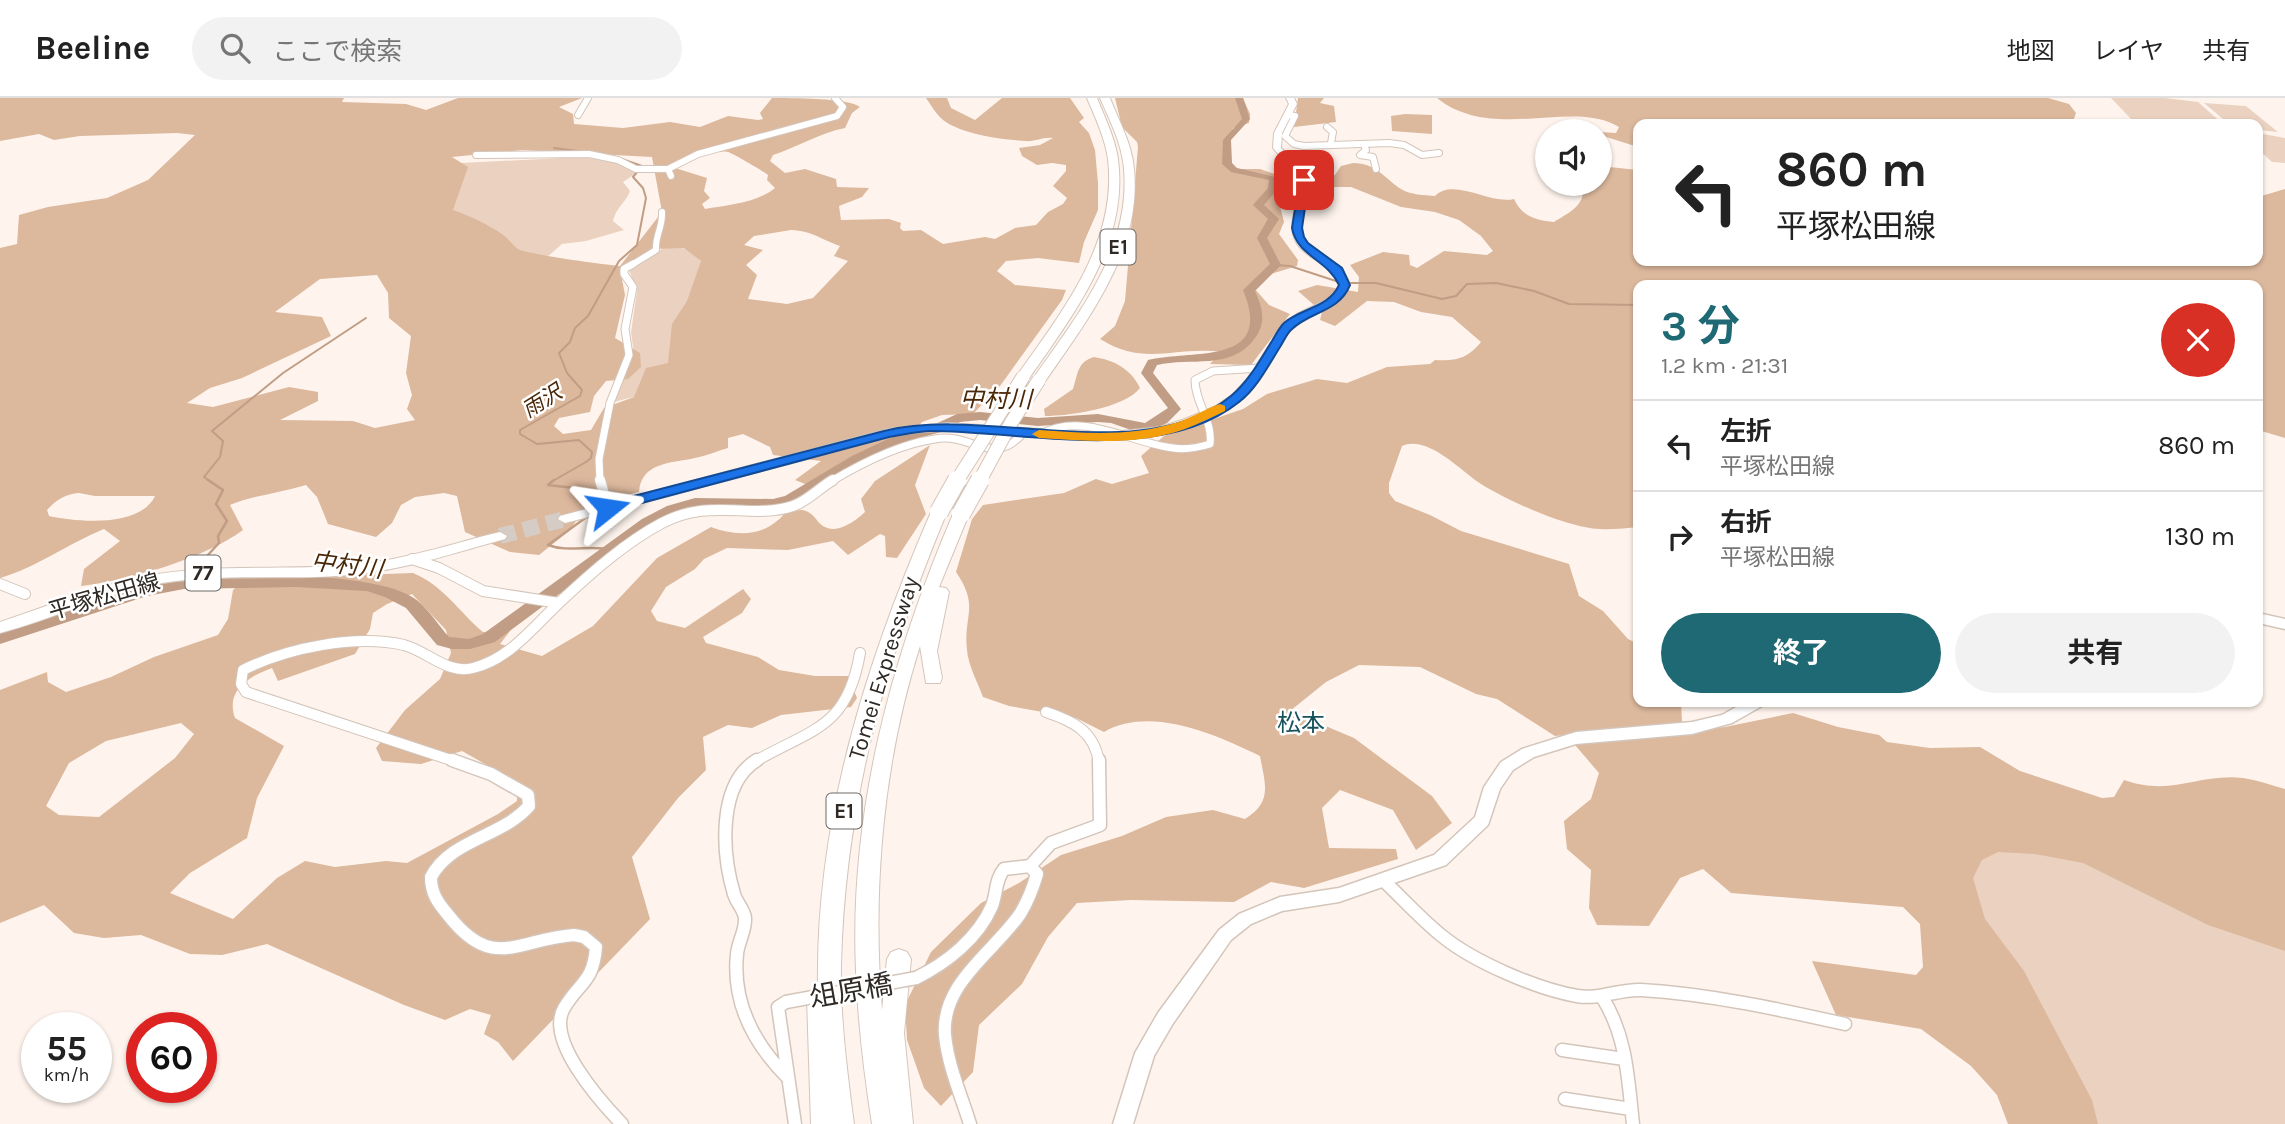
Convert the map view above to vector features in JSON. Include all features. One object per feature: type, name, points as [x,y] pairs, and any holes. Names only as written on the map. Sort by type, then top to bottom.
[{"type":"highway","name":"Tomei Expressway","points":[[841,1124],[834,1059],[830,974],[834,891],[846,801],[873,684],[905,589],[939,512],[974,450],[1085,284],[1108,228],[1114,195],[1113,159],[1092,98]]},
{"type":"highway","name":"Tomei Expressway","points":[[885,1124],[877,1084],[866,969],[866,917],[876,805],[897,699],[912,639],[961,514],[1011,423],[1102,284],[1115,257],[1126,220],[1130,184],[1127,158],[1105,98]]},
{"type":"highway","points":[[933,678],[929,651],[933,618],[961,514]]},
{"type":"highway","points":[[824,1124],[819,1043],[820,967],[825,894],[846,801]]},
{"type":"highway","points":[[899,959],[891,1033],[900,1124]]},
{"type":"main road","points":[[565,519],[888,433],[929,427],[1095,438],[1132,436],[1179,426],[1205,417],[1234,400],[1250,384],[1288,326],[1340,296],[1345,285],[1338,270],[1304,245],[1298,237],[1304,180],[1298,168],[1277,148],[1278,133],[1293,104],[1290,98]]},
{"type":"main road","name":"平塚松田線","points":[[0,628],[97,595],[161,579],[248,571],[360,569],[412,559],[500,536]]},
{"type":"street","points":[[578,116],[588,98]]},
{"type":"street","points":[[476,155],[589,154],[618,160],[636,169],[669,172],[704,152],[735,146],[834,117],[840,114],[843,107],[835,98]]},
{"type":"street","points":[[1288,115],[1294,116],[1285,136],[1294,144],[1304,146],[1393,143],[1404,145],[1422,155],[1439,153]]},
{"type":"street","points":[[1327,127],[1333,132],[1331,144]]},
{"type":"street","points":[[1364,145],[1366,150],[1360,155],[1373,157],[1376,169]]},
{"type":"street","points":[[608,508],[598,459],[610,403],[629,355],[625,329],[633,287],[624,274],[624,269],[656,250],[654,239],[663,223],[662,212]]},
{"type":"street","points":[[1132,436],[1164,447],[1198,449],[1210,444],[1212,440],[1194,390],[1195,380],[1213,371],[1260,368]]},
{"type":"street","points":[[622,1124],[604,1107],[580,1075],[559,1029],[561,1013],[593,969],[596,947],[584,937],[569,935],[518,948],[495,949],[474,944],[459,930],[431,890],[431,877],[439,863],[458,849],[508,826],[529,806],[528,795],[492,774],[246,692],[241,684],[243,670],[264,659],[288,652],[385,642],[405,645],[452,668],[467,670],[480,667],[523,638],[555,603],[661,522],[688,512],[730,507],[791,507],[839,476],[927,440],[948,437],[986,449],[1006,449],[1013,446],[1024,432]]},
{"type":"street","points":[[412,559],[439,568],[483,591],[555,603]]},
{"type":"street","points":[[0,584],[25,594]]},
{"type":"street","points":[[2263,619],[2285,624]]},
{"type":"street","points":[[795,1124],[788,1079],[758,1046],[747,1028],[740,997],[736,961],[737,947],[745,925],[744,914],[734,896],[732,884],[727,816],[734,785],[747,766],[824,723],[843,707],[852,691],[860,653]]},
{"type":"street","points":[[1123,1124],[1145,1053],[1164,1019],[1225,935],[1245,919],[1280,904],[1339,895],[1440,860],[1482,820],[1492,787],[1507,765],[1528,753],[1576,738],[1692,728],[1727,719],[1749,707]]},
{"type":"street","points":[[970,1124],[947,1044],[945,1027],[948,1009],[961,984],[1021,912],[1030,897],[1037,874],[1030,866],[1051,844],[1100,825],[1100,768],[1091,736],[1078,725],[1046,712]]},
{"type":"street","name":"俎原橋","points":[[788,1079],[778,1007],[786,1002],[916,978],[931,971],[976,930],[992,905],[997,877],[1004,869],[1030,866]]},
{"type":"street","points":[[1384,881],[1450,942],[1563,993],[1581,997],[1602,997],[1608,992],[1629,989],[1691,994],[1767,1006],[1845,1024]]},
{"type":"street","points":[[1565,1100],[1632,1116],[1624,1059],[1609,1006],[1602,997]]},
{"type":"street","points":[[1562,1050],[1624,1059]]},
{"type":"shaded area","points":[[0,98],[344,98],[342,102],[406,104],[426,110],[458,98],[582,98],[559,107],[573,114],[574,124],[623,128],[670,122],[700,127],[728,116],[758,120],[763,119],[760,113],[772,98],[832,100],[860,107],[852,113],[845,128],[773,155],[770,161],[785,173],[805,169],[836,179],[837,187],[869,188],[862,197],[839,206],[841,220],[889,219],[901,223],[900,228],[903,231],[921,230],[943,244],[985,237],[995,239],[1015,228],[1036,225],[1067,198],[1053,186],[1066,171],[1066,165],[1037,165],[1022,156],[1019,148],[1040,145],[1053,138],[1029,141],[971,133],[943,120],[926,98],[947,98],[951,108],[975,120],[1002,98],[1070,98],[1084,118],[1079,122],[1089,133],[1095,150],[1098,210],[1084,242],[1079,263],[1038,258],[1006,261],[997,271],[1015,285],[1066,290],[1062,300],[1000,386],[973,414],[942,415],[922,422],[900,448],[815,488],[795,480],[821,461],[773,455],[770,447],[743,434],[728,438],[728,448],[652,469],[641,482],[639,492],[588,504],[569,531],[539,555],[510,552],[465,532],[457,496],[444,493],[415,497],[401,505],[392,523],[376,537],[328,524],[317,497],[306,485],[230,505],[243,530],[208,550],[165,567],[81,586],[84,569],[120,541],[104,529],[27,568],[0,578],[0,248],[17,244],[19,215],[48,207],[107,198],[148,180],[195,135],[177,133],[80,136],[54,140],[39,134],[0,141]],"holes":[[[522,150],[652,157],[662,212],[620,266],[524,251],[490,227],[453,210],[468,167],[452,157]],[[728,152],[768,175],[767,180],[775,188],[751,200],[705,209],[702,204],[710,198],[704,191],[707,178],[675,168],[687,158]],[[799,231],[840,246],[834,256],[848,261],[813,298],[787,304],[748,299],[757,275],[746,265],[763,250],[744,245],[754,236]],[[684,248],[701,261],[687,301],[672,324],[668,363],[646,368],[634,397],[604,408],[591,430],[563,434],[554,426],[559,418],[590,412],[594,396],[606,381],[628,379],[641,367],[640,353],[615,338],[625,295],[620,269],[653,249]],[[377,275],[388,293],[389,318],[411,336],[406,373],[412,395],[407,409],[415,420],[375,428],[353,421],[280,420],[318,401],[318,392],[289,387],[213,407],[187,403],[210,388],[242,378],[331,336],[322,317],[275,312],[320,279]],[[79,493],[95,496],[155,496],[147,506],[122,518],[91,521],[49,516],[47,510],[50,506],[69,495]]]},
{"type":"shaded area","points":[[1115,98],[1243,98],[1250,114],[1249,123],[1233,128],[1226,155],[1230,169],[1260,169],[1286,178],[1285,189],[1279,202],[1284,222],[1279,234],[1298,260],[1297,266],[1264,276],[1254,288],[1269,305],[1290,314],[1251,365],[1210,364],[1221,352],[1146,354],[1131,352],[1100,339],[1115,326],[1125,301],[1138,147],[1137,142],[1122,127]]},
{"type":"shaded area","points":[[1298,98],[1324,98],[1320,103],[1334,106],[1336,122],[1294,127]]},
{"type":"shaded area","points":[[1437,98],[2048,98],[2069,104],[2076,113],[2074,119],[1633,119],[1633,145],[1612,139],[1612,133],[1616,133],[1619,127],[1612,124],[1612,119],[1483,117],[1459,111]]},
{"type":"shaded area","points":[[2111,98],[2165,98],[2198,102],[2217,119],[2131,119]]},
{"type":"shaded area","points":[[2204,103],[2246,106],[2262,119],[2223,119]]},
{"type":"shaded area","points":[[1432,115],[1432,134],[1392,131],[1391,116]]},
{"type":"shaded area","points":[[2263,120],[2278,132],[2263,130]]},
{"type":"shaded area","points":[[2263,134],[2285,138],[2285,163],[2272,162],[2263,154]]},
{"type":"shaded area","points":[[583,157],[623,164],[638,172],[623,182],[630,191],[613,221],[624,230],[586,241],[562,244],[545,259],[510,250],[448,212],[461,163]]},
{"type":"shaded area","points":[[1361,164],[1374,168],[1409,192],[1435,196],[1452,189],[1504,200],[1514,199],[1521,210],[1531,216],[1554,222],[1576,207],[1582,196],[1612,196],[1612,167],[1633,169],[1633,266],[2263,266],[2263,196],[2285,189],[2285,438],[2263,431],[2263,280],[1633,280],[1633,527],[1600,529],[1571,524],[1520,505],[1478,482],[1442,455],[1422,445],[1402,446],[1389,483],[1389,493],[1395,501],[1461,531],[1569,564],[1579,596],[1603,611],[1633,642],[1633,707],[1681,707],[1682,722],[1555,736],[1497,699],[1476,694],[1420,667],[1359,665],[1326,682],[1290,711],[1354,738],[1432,796],[1452,823],[1416,850],[1393,810],[1340,790],[1322,808],[1329,848],[1396,849],[1398,859],[1304,888],[1271,882],[1234,902],[1131,900],[1077,903],[1048,937],[1022,984],[979,1025],[973,1072],[941,1106],[924,1088],[907,1040],[905,1005],[931,952],[981,903],[1019,883],[1061,855],[1122,836],[1166,817],[1213,810],[1245,819],[1260,806],[1265,792],[1260,756],[1204,732],[1162,722],[1142,721],[1122,724],[1104,732],[1076,718],[1009,706],[983,697],[968,656],[966,638],[969,603],[956,572],[972,519],[983,505],[1064,493],[1096,479],[1112,484],[1149,473],[1141,456],[1164,436],[1243,409],[1267,394],[1317,379],[1347,383],[1387,367],[1455,359],[1476,348],[1481,342],[1452,317],[1421,312],[1394,302],[1367,301],[1335,326],[1320,320],[1322,312],[1298,291],[1317,285],[1358,292],[1359,277],[1350,265],[1383,252],[1409,255],[1410,265],[1417,268],[1444,251],[1487,255],[1493,251],[1481,236],[1459,220],[1435,212],[1401,207],[1351,187],[1312,187],[1313,184],[1335,175],[1341,166]]},
{"type":"shaded area","points":[[665,247],[686,249],[696,254],[704,272],[675,361],[652,392],[614,402],[634,354],[631,332],[637,291],[629,270]]},
{"type":"shaded area","points":[[1094,357],[1121,366],[1140,388],[1133,395],[1110,406],[1045,416],[1044,409],[1073,389],[1081,365]]},
{"type":"shaded area","points":[[930,445],[915,485],[926,514],[897,558],[886,557],[885,536],[880,534],[848,555],[833,541],[788,550],[727,548],[704,559],[695,569],[666,587],[651,611],[657,621],[685,628],[743,589],[751,599],[742,613],[703,637],[706,643],[758,657],[779,670],[815,676],[848,676],[857,698],[851,707],[781,715],[752,728],[728,725],[703,737],[706,770],[678,798],[632,857],[650,919],[513,1061],[498,1042],[484,1034],[491,1015],[470,1009],[445,1020],[404,1005],[267,944],[222,955],[190,954],[141,935],[104,938],[74,933],[44,905],[0,923],[0,690],[47,672],[48,682],[66,692],[218,635],[228,619],[233,590],[246,579],[413,573],[433,584],[483,632],[510,631],[500,644],[542,656],[593,626],[657,558],[711,527],[750,533],[769,527],[785,513],[802,510],[810,513],[825,527],[836,529],[865,512],[861,499],[875,481]],"holes":[[[412,594],[446,630],[451,653],[440,679],[405,710],[376,748],[382,761],[421,764],[462,751],[517,782],[517,801],[407,863],[386,861],[335,867],[305,861],[277,878],[233,919],[170,893],[190,873],[247,838],[257,798],[284,746],[235,718],[233,700],[237,692],[248,680],[272,668],[278,681],[355,654],[370,629],[373,613]],[[181,723],[194,734],[175,758],[99,817],[59,815],[46,806],[69,763],[106,741]]]},
{"type":"shaded area","points":[[1793,713],[1838,727],[1879,735],[1887,742],[1930,748],[1980,747],[2020,771],[2102,798],[2114,797],[2124,780],[2141,785],[2171,786],[2227,777],[2259,781],[2285,789],[2285,951],[2208,925],[2083,863],[2035,854],[1998,852],[1982,860],[1973,878],[1985,919],[2024,971],[2092,1100],[2098,1124],[2008,1124],[1997,1095],[1971,1066],[1921,1029],[1836,1015],[1812,961],[1916,975],[1923,967],[1920,924],[1903,907],[1731,893],[1703,869],[1680,878],[1649,926],[1597,925],[1589,908],[1591,870],[1567,849],[1564,821],[1591,799],[1599,773],[1575,745],[1725,727]]},
{"type":"shaded area","points":[[1987,825],[2285,914],[2285,1124],[2065,1124],[1948,874]]},
{"type":"waterway","name":"中村川","points":[[0,639],[145,591],[184,584],[296,582],[368,586],[390,593],[412,604],[443,641],[470,644],[489,638],[525,614],[647,522],[672,509],[695,502],[773,503],[790,499],[857,459],[897,440],[936,429],[957,418],[980,416],[1038,422],[1098,418],[1113,419],[1137,428],[1148,427],[1175,409],[1147,373],[1152,363],[1179,358],[1220,356],[1242,347],[1251,336],[1257,318],[1249,290],[1276,265],[1262,238],[1274,219],[1258,205],[1273,189],[1274,178],[1234,170],[1227,164],[1227,140],[1246,119],[1239,98]]},
{"type":"waterway","name":"雨沢","points":[[554,148],[585,152]]},
{"type":"waterway","name":"雨沢","points":[[553,481],[586,462],[591,458],[592,452],[579,440],[537,444],[520,434],[520,430],[580,396],[582,390],[567,373],[559,353],[570,342],[575,328],[588,316],[619,261],[637,245],[646,198],[643,188],[633,177],[642,166],[619,158]]},
{"type":"waterway","points":[[1276,265],[1290,266],[1342,283]]},
{"type":"waterway","points":[[1349,283],[1376,283],[1442,299],[1456,296],[1467,284],[1496,283],[1534,291],[1569,304],[1633,305]]},
{"type":"waterway","points":[[211,482],[204,477],[220,457],[223,441],[212,431],[283,373],[366,318]]},
{"type":"waterway","name":"雨沢","points":[[553,481],[548,485],[583,489],[593,500],[592,511]]},
{"type":"waterway","points":[[194,570],[219,543],[218,536],[227,521],[216,504],[223,490],[211,482]]},
{"type":"waterway","name":"雨沢","points":[[588,516],[548,545],[613,550]]},
{"type":"waterway","name":"中村川","points":[[184,584],[188,579]]},
{"type":"tunnel","points":[[500,536],[565,519]]},
{"type":"slow traffic","points":[[1039,434],[1095,438],[1132,436],[1179,426],[1205,417],[1220,408]]},
{"type":"district","name":"松本","points":[[1301,723]]},
{"type":"route","points":[[608,508],[888,433],[929,427],[960,427],[1057,436],[1115,438],[1157,432],[1205,417],[1234,400],[1250,384],[1288,326],[1340,296],[1345,285],[1338,270],[1312,252],[1298,237],[1304,180]]}]
